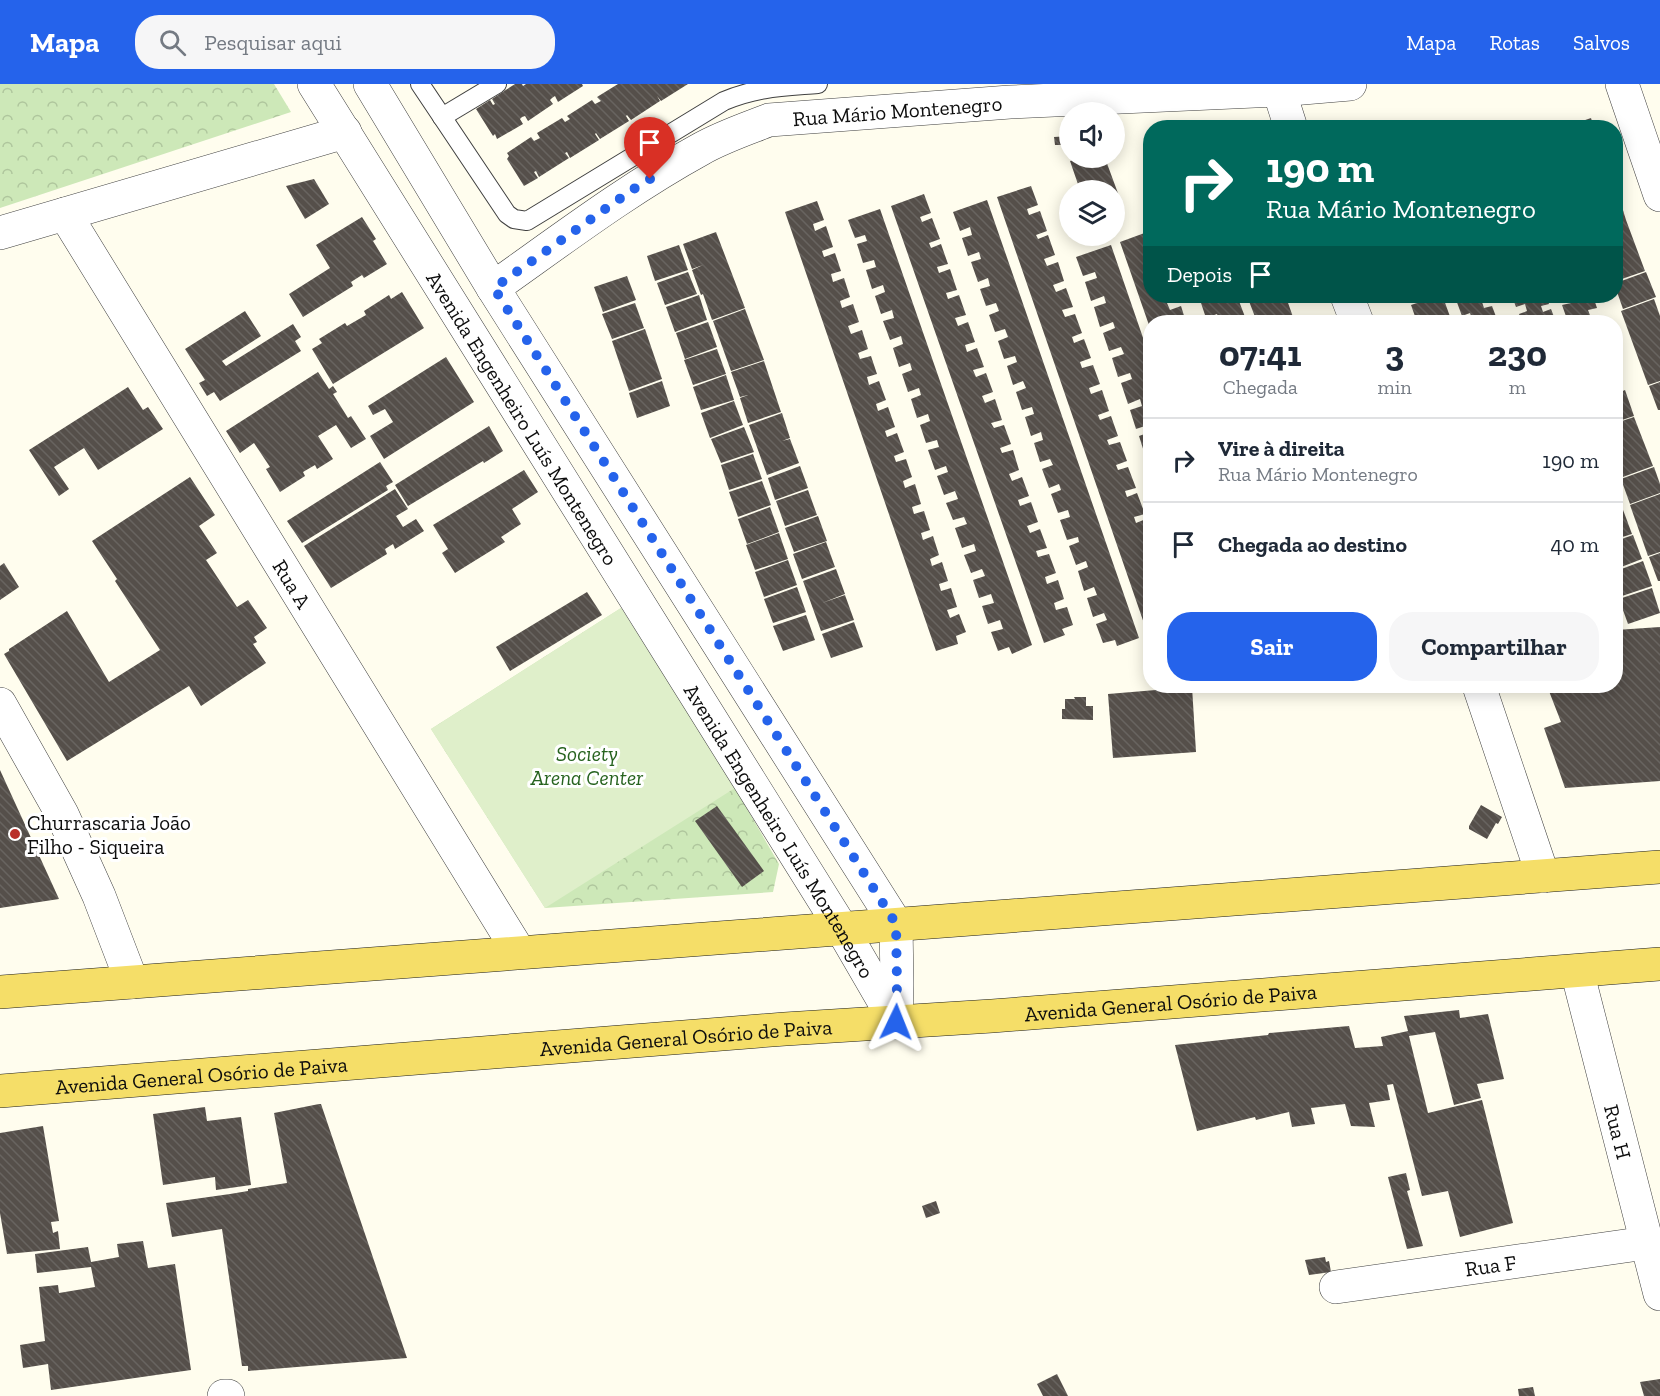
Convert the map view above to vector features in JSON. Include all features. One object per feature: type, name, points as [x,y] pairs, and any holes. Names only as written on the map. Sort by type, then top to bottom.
[{"type":"main road","points":[[0,992],[1660,867]]},
{"type":"main road","name":"Avenida General Osório de Paiva","points":[[0,1091],[761,1030],[1004,1015],[1660,964]]},
{"type":"street","name":"Avenida Engenheiro Luís Montenegro","points":[[314,84],[842,928],[896,1022]]},
{"type":"street","name":"Avenida Engenheiro Luís Montenegro","points":[[370,84],[494,288],[896,924],[896,1022]]},
{"type":"street","name":"Rua Mário Montenegro","points":[[494,288],[632,190],[702,148],[769,120],[1010,102],[1350,84]]},
{"type":"street","points":[[1622,84],[1660,195]]},
{"type":"street","points":[[1278,87],[1288,120]]},
{"type":"street","points":[[0,233],[345,132]]},
{"type":"street","name":"Rua A","points":[[65,214],[519,952]]},
{"type":"street","points":[[1481,693],[1543,876]]},
{"type":"street","points":[[0,704],[62,814],[99,896],[132,982]]},
{"type":"street","name":"Rua H","points":[[1577,971],[1660,1294]]},
{"type":"street","name":"Rua F","points":[[1336,1287],[1646,1243]]},
{"type":"lane","points":[[420,84],[507,214],[514,219],[526,220],[744,88],[818,84]]},
{"type":"lane","points":[[442,117],[497,84]]},
{"type":"green space","points":[[0,84],[274,84],[291,112],[0,208]]},
{"type":"green space","name":"Society Arena Center","points":[[621,608],[735,788],[779,864],[773,892],[545,908],[431,729]]},
{"type":"green space","name":"Society Arena Center","points":[[621,608],[735,788],[545,908],[431,729]]},
{"type":"building","points":[[515,84],[523,86],[526,84],[582,84],[583,86],[558,102],[555,96],[550,100],[553,104],[528,121],[525,116],[522,117],[520,119],[523,124],[497,139],[476,109],[490,100],[493,105],[495,104],[492,99]]},
{"type":"building","points":[[618,84],[688,84],[661,101],[657,96],[660,101],[631,120],[627,115],[629,121],[600,139],[596,133],[599,140],[570,158],[567,152],[565,153],[569,158],[539,177],[536,171],[534,172],[538,178],[524,186],[507,159],[509,156],[507,153],[531,137],[534,141],[540,138],[537,133],[562,118],[565,122],[570,119],[567,116],[592,100],[595,104],[601,101],[597,97]]},
{"type":"building","points":[[1054,137],[1059,137],[1059,145],[1055,145]]},
{"type":"building","points":[[1072,168],[1109,168],[1113,180],[1077,180]]},
{"type":"building","points":[[314,179],[329,204],[305,219],[286,186]]},
{"type":"building","points":[[1031,186],[1038,205],[1027,209],[1029,215],[1040,211],[1047,231],[1036,235],[1038,239],[1048,235],[1055,255],[1044,259],[1047,266],[1058,262],[1064,281],[1053,285],[1056,292],[1066,288],[1073,307],[1062,310],[1065,317],[1075,314],[1082,333],[1072,337],[1074,343],[1084,339],[1091,358],[1080,362],[1082,368],[1093,365],[1100,384],[1089,388],[1091,394],[1102,390],[1109,411],[1098,415],[1100,420],[1111,416],[1118,436],[1107,440],[1109,445],[1120,442],[1127,461],[1116,465],[1118,470],[1128,467],[1136,488],[1125,491],[1127,497],[1137,493],[1143,509],[1143,515],[1134,517],[1136,523],[1143,520],[1143,620],[997,197]]},
{"type":"building","points":[[924,194],[931,213],[920,217],[922,222],[932,218],[940,239],[929,243],[931,248],[941,244],[948,264],[937,267],[939,273],[950,269],[957,290],[946,293],[948,299],[959,295],[966,315],[955,318],[958,326],[968,322],[975,342],[965,345],[967,352],[977,348],[984,367],[973,370],[976,377],[986,373],[993,392],[982,396],[985,403],[995,399],[1002,420],[991,423],[994,428],[1004,425],[1011,444],[1000,448],[1002,453],[1013,450],[1019,470],[1009,474],[1012,481],[1022,477],[1029,496],[1018,500],[1020,506],[1031,502],[1038,522],[1027,526],[1030,533],[1040,529],[1047,548],[1036,551],[1038,557],[1049,554],[1056,573],[1045,577],[1047,584],[1058,580],[1064,599],[1054,603],[1056,610],[1067,607],[1073,625],[1062,629],[1065,635],[1044,643],[891,206]]},
{"type":"building","points":[[987,200],[1139,638],[1117,646],[1115,640],[1103,643],[1096,624],[1107,620],[1104,613],[1093,617],[1087,598],[1097,595],[1094,587],[1084,591],[1078,571],[1088,567],[1086,561],[1076,565],[1069,546],[1079,542],[1078,537],[1067,540],[1060,520],[1070,517],[1068,510],[1058,513],[1051,494],[1061,490],[1059,484],[1049,488],[1042,469],[1053,465],[1050,459],[1040,462],[1034,443],[1043,440],[1041,432],[1031,436],[1025,417],[1034,414],[1032,407],[1022,410],[1016,392],[1026,388],[1023,381],[1013,385],[1007,366],[1017,362],[1015,356],[1004,359],[998,341],[1008,337],[1005,329],[995,332],[989,315],[999,311],[996,303],[986,306],[980,289],[990,286],[988,278],[978,282],[971,262],[981,259],[979,252],[968,256],[962,238],[972,235],[970,227],[960,231],[953,212]]},
{"type":"building","points":[[817,201],[824,220],[813,224],[815,231],[826,226],[833,247],[822,251],[824,257],[835,253],[841,271],[831,274],[833,282],[844,278],[850,297],[840,301],[842,308],[853,304],[859,322],[848,326],[851,334],[862,330],[868,349],[858,353],[860,359],[871,356],[877,374],[867,377],[869,385],[879,381],[886,400],[876,404],[878,411],[888,407],[895,427],[885,431],[887,437],[897,433],[904,452],[894,456],[896,462],[906,459],[912,477],[903,481],[905,488],[915,484],[921,504],[912,507],[914,514],[924,511],[930,530],[921,533],[923,540],[933,536],[939,555],[930,559],[932,566],[942,562],[948,581],[939,584],[941,591],[951,588],[957,607],[947,610],[950,618],[959,614],[966,632],[956,636],[958,644],[936,651],[785,212]]},
{"type":"building","points":[[880,209],[1032,645],[1012,654],[1009,647],[998,651],[991,632],[1003,629],[1000,620],[988,624],[982,606],[994,603],[991,594],[979,598],[973,580],[985,576],[982,569],[971,573],[964,555],[976,551],[974,544],[962,548],[955,528],[967,524],[964,517],[953,520],[946,503],[958,499],[955,491],[944,495],[937,476],[948,472],[946,466],[935,470],[928,450],[939,447],[937,440],[926,443],[920,425],[930,421],[928,414],[917,418],[911,399],[921,395],[919,388],[908,392],[902,374],[912,370],[910,363],[899,367],[893,348],[903,344],[901,336],[890,340],[883,321],[894,318],[892,310],[881,314],[875,296],[885,292],[883,285],[872,289],[866,270],[876,267],[874,260],[863,263],[857,244],[867,241],[865,235],[855,238],[848,220]]},
{"type":"building","points":[[1623,210],[1626,220],[1645,271],[1623,279]]},
{"type":"building","points":[[362,217],[376,239],[373,241],[387,264],[364,278],[362,275],[351,282],[353,286],[303,317],[289,294],[330,268],[316,245]]},
{"type":"building","points":[[716,232],[745,308],[712,320],[692,270],[703,265],[692,269],[683,244]]},
{"type":"building","points":[[1143,234],[1143,303],[1167,303],[1170,310],[1181,306],[1184,315],[1145,315],[1121,246],[1125,246],[1125,240]]},
{"type":"building","points":[[679,245],[688,270],[655,281],[647,256]]},
{"type":"building","points":[[1111,246],[1143,338],[1143,427],[1136,429],[1130,410],[1142,406],[1140,399],[1128,404],[1121,383],[1132,379],[1130,373],[1118,377],[1112,358],[1124,354],[1121,347],[1109,351],[1103,333],[1115,328],[1113,322],[1100,327],[1094,307],[1106,303],[1104,296],[1091,301],[1085,282],[1097,278],[1095,272],[1083,276],[1076,257]]},
{"type":"building","points":[[688,272],[697,294],[665,305],[657,283]]},
{"type":"building","points":[[1646,272],[1656,297],[1623,309],[1621,303],[1623,303],[1623,280]]},
{"type":"building","points":[[627,276],[636,300],[603,312],[594,287]]},
{"type":"building","points":[[402,292],[424,328],[333,384],[312,349],[322,343],[319,339],[345,323],[347,326],[366,315],[364,311],[389,295],[391,299]]},
{"type":"building","points":[[699,295],[707,320],[675,332],[666,307]]},
{"type":"building","points":[[1654,299],[1660,316],[1660,381],[1648,385],[1621,311]]},
{"type":"building","points":[[635,303],[644,328],[612,339],[602,314]]},
{"type":"building","points":[[1201,303],[1240,303],[1244,315],[1217,314],[1205,315]]},
{"type":"building","points":[[1250,303],[1288,303],[1292,315],[1254,315]]},
{"type":"building","points":[[1445,303],[1449,315],[1415,315],[1411,305]]},
{"type":"building","points":[[1457,303],[1482,303],[1484,308],[1492,306],[1495,315],[1471,315],[1470,313],[1462,315]]},
{"type":"building","points":[[1515,303],[1549,303],[1541,306],[1543,312],[1551,309],[1553,315],[1519,315],[1527,311],[1525,304],[1516,307]]},
{"type":"building","points":[[1595,303],[1597,308],[1588,310],[1590,315],[1566,315],[1562,305]]},
{"type":"building","points":[[745,309],[764,360],[731,371],[713,321]]},
{"type":"building","points":[[245,311],[261,336],[222,361],[226,366],[293,324],[301,337],[295,341],[301,351],[220,401],[214,392],[207,396],[199,383],[205,380],[185,349]]},
{"type":"building","points":[[708,322],[717,347],[685,359],[676,333]]},
{"type":"building","points":[[645,329],[662,379],[629,391],[612,341]]},
{"type":"building","points":[[717,349],[726,374],[693,385],[684,360]]},
{"type":"building","points":[[446,357],[474,402],[384,459],[370,436],[393,422],[385,409],[373,415],[368,406]]},
{"type":"building","points":[[764,361],[781,412],[748,423],[740,398],[748,395],[740,397],[731,372]]},
{"type":"building","points":[[318,372],[329,389],[333,386],[337,392],[333,394],[348,418],[351,416],[366,439],[351,448],[336,425],[318,436],[333,459],[317,469],[315,465],[303,472],[305,476],[280,492],[266,469],[270,467],[254,443],[240,453],[226,431]]},
{"type":"building","points":[[726,375],[734,400],[701,410],[693,387]]},
{"type":"building","points":[[662,381],[670,406],[637,418],[629,393]]},
{"type":"building","points":[[1660,382],[1660,410],[1658,410],[1649,386]]},
{"type":"building","points":[[128,387],[143,410],[148,407],[163,429],[98,470],[84,448],[54,467],[69,489],[59,496],[29,450]]},
{"type":"building","points":[[1625,390],[1634,416],[1623,420],[1623,391]]},
{"type":"building","points":[[734,401],[743,425],[710,438],[701,413]]},
{"type":"building","points":[[782,413],[790,438],[782,441],[790,439],[799,463],[767,475],[749,425]]},
{"type":"building","points":[[1634,417],[1653,466],[1623,477],[1623,421]]},
{"type":"building","points":[[489,426],[503,451],[408,506],[395,485]]},
{"type":"building","points":[[744,427],[754,452],[721,463],[711,439]]},
{"type":"building","points":[[1143,435],[1143,449],[1139,436]]},
{"type":"building","points":[[753,454],[762,479],[729,490],[721,465]]},
{"type":"building","points":[[380,462],[393,482],[386,486],[388,490],[302,543],[287,521]]},
{"type":"building","points":[[800,466],[808,488],[775,500],[768,478]]},
{"type":"building","points":[[1654,467],[1660,484],[1660,493],[1630,504],[1623,478]]},
{"type":"building","points":[[524,470],[538,492],[512,509],[521,524],[501,537],[505,542],[455,573],[442,553],[448,549],[433,525]]},
{"type":"building","points":[[190,477],[215,515],[199,526],[217,553],[206,560],[237,607],[248,600],[267,628],[254,637],[257,642],[253,644],[266,663],[201,706],[189,686],[67,761],[4,654],[67,611],[109,682],[160,650],[92,541]]},
{"type":"building","points":[[762,481],[771,505],[738,517],[729,492]]},
{"type":"building","points":[[395,489],[408,509],[396,516],[403,527],[416,519],[424,531],[395,549],[393,544],[385,549],[387,554],[331,588],[304,546]]},
{"type":"building","points":[[808,490],[817,515],[785,526],[776,501]]},
{"type":"building","points":[[1660,494],[1660,552],[1648,556],[1630,505]]},
{"type":"building","points":[[770,507],[779,532],[747,544],[738,519]]},
{"type":"building","points":[[1623,510],[1632,534],[1623,537]]},
{"type":"building","points":[[818,516],[827,541],[794,552],[785,528]]},
{"type":"building","points":[[779,533],[788,559],[755,570],[746,545]]},
{"type":"building","points":[[1633,535],[1642,559],[1623,566],[1623,539]]},
{"type":"building","points":[[826,542],[835,567],[802,579],[793,554]]},
{"type":"building","points":[[1660,553],[1660,581],[1658,581],[1649,557]]},
{"type":"building","points":[[788,560],[797,585],[764,597],[755,572]]},
{"type":"building","points":[[1643,561],[1652,586],[1623,596],[1623,568]]},
{"type":"building","points":[[4,563],[19,587],[0,600],[0,566]]},
{"type":"building","points":[[836,569],[845,594],[822,603],[845,595],[854,620],[821,631],[803,581]]},
{"type":"building","points":[[797,587],[806,612],[773,623],[764,599]]},
{"type":"building","points":[[1652,588],[1660,613],[1628,624],[1623,610],[1623,598]]},
{"type":"building","points":[[587,592],[602,615],[510,671],[496,647]]},
{"type":"building","points":[[806,615],[815,640],[783,651],[773,626]]},
{"type":"building","points":[[854,622],[863,647],[831,658],[822,634]]},
{"type":"building","points":[[1660,627],[1660,781],[1565,788],[1544,728],[1561,722],[1550,693],[1623,693],[1623,630]]},
{"type":"building","points":[[1143,691],[1143,693],[1192,693],[1196,752],[1113,758],[1108,694]]},
{"type":"building","points":[[1074,697],[1086,697],[1086,706],[1093,706],[1093,720],[1062,719],[1065,699],[1075,699]]},
{"type":"building","name":"Churrascaria João Filho - Siqueira","points":[[0,770],[59,899],[0,908]]},
{"type":"building","points":[[1481,805],[1502,817],[1487,839],[1469,829]]},
{"type":"building","points":[[717,806],[764,871],[742,887],[695,821]]},
{"type":"building","points":[[1459,1010],[1460,1018],[1488,1014],[1504,1079],[1477,1084],[1481,1098],[1454,1105],[1435,1032],[1409,1036],[1428,1113],[1482,1100],[1513,1223],[1460,1237],[1448,1191],[1422,1196],[1393,1084],[1387,1085],[1390,1100],[1369,1103],[1375,1127],[1351,1126],[1345,1104],[1311,1108],[1315,1124],[1292,1127],[1289,1112],[1256,1120],[1255,1117],[1197,1131],[1175,1045],[1349,1026],[1355,1048],[1383,1046],[1381,1037],[1408,1031],[1404,1016]]},
{"type":"building","points":[[321,1104],[407,1358],[248,1371],[248,1366],[242,1366],[222,1229],[172,1237],[166,1203],[287,1183],[274,1113]]},
{"type":"building","points":[[205,1107],[207,1121],[241,1117],[251,1185],[216,1190],[215,1177],[163,1185],[153,1114]]},
{"type":"building","points":[[43,1126],[59,1221],[51,1222],[53,1233],[58,1231],[60,1249],[7,1254],[0,1213],[0,1133]]},
{"type":"building","points":[[1406,1173],[1410,1190],[1407,1191],[1423,1246],[1407,1249],[1388,1177]]},
{"type":"building","points":[[936,1201],[940,1213],[926,1218],[922,1206]]},
{"type":"building","points":[[143,1241],[148,1268],[175,1264],[191,1370],[51,1390],[48,1364],[23,1368],[20,1345],[45,1341],[39,1287],[58,1285],[59,1293],[95,1287],[91,1267],[37,1273],[35,1254],[88,1247],[91,1262],[119,1257],[117,1244]]},
{"type":"building","points":[[1325,1257],[1326,1262],[1329,1261],[1331,1272],[1309,1275],[1305,1260]]},
{"type":"building","points":[[1057,1374],[1068,1396],[1043,1396],[1037,1384]]},
{"type":"building","points":[[1660,1379],[1660,1396],[1644,1396],[1640,1382]]},
{"type":"building","points":[[1533,1387],[1535,1396],[1519,1396],[1518,1389]]},
{"type":"place","name":"Churrascaria João Filho - Siqueira","points":[[15,834]]},
{"type":"route","points":[[650,179],[494,288],[896,924],[896,1022]]}]
